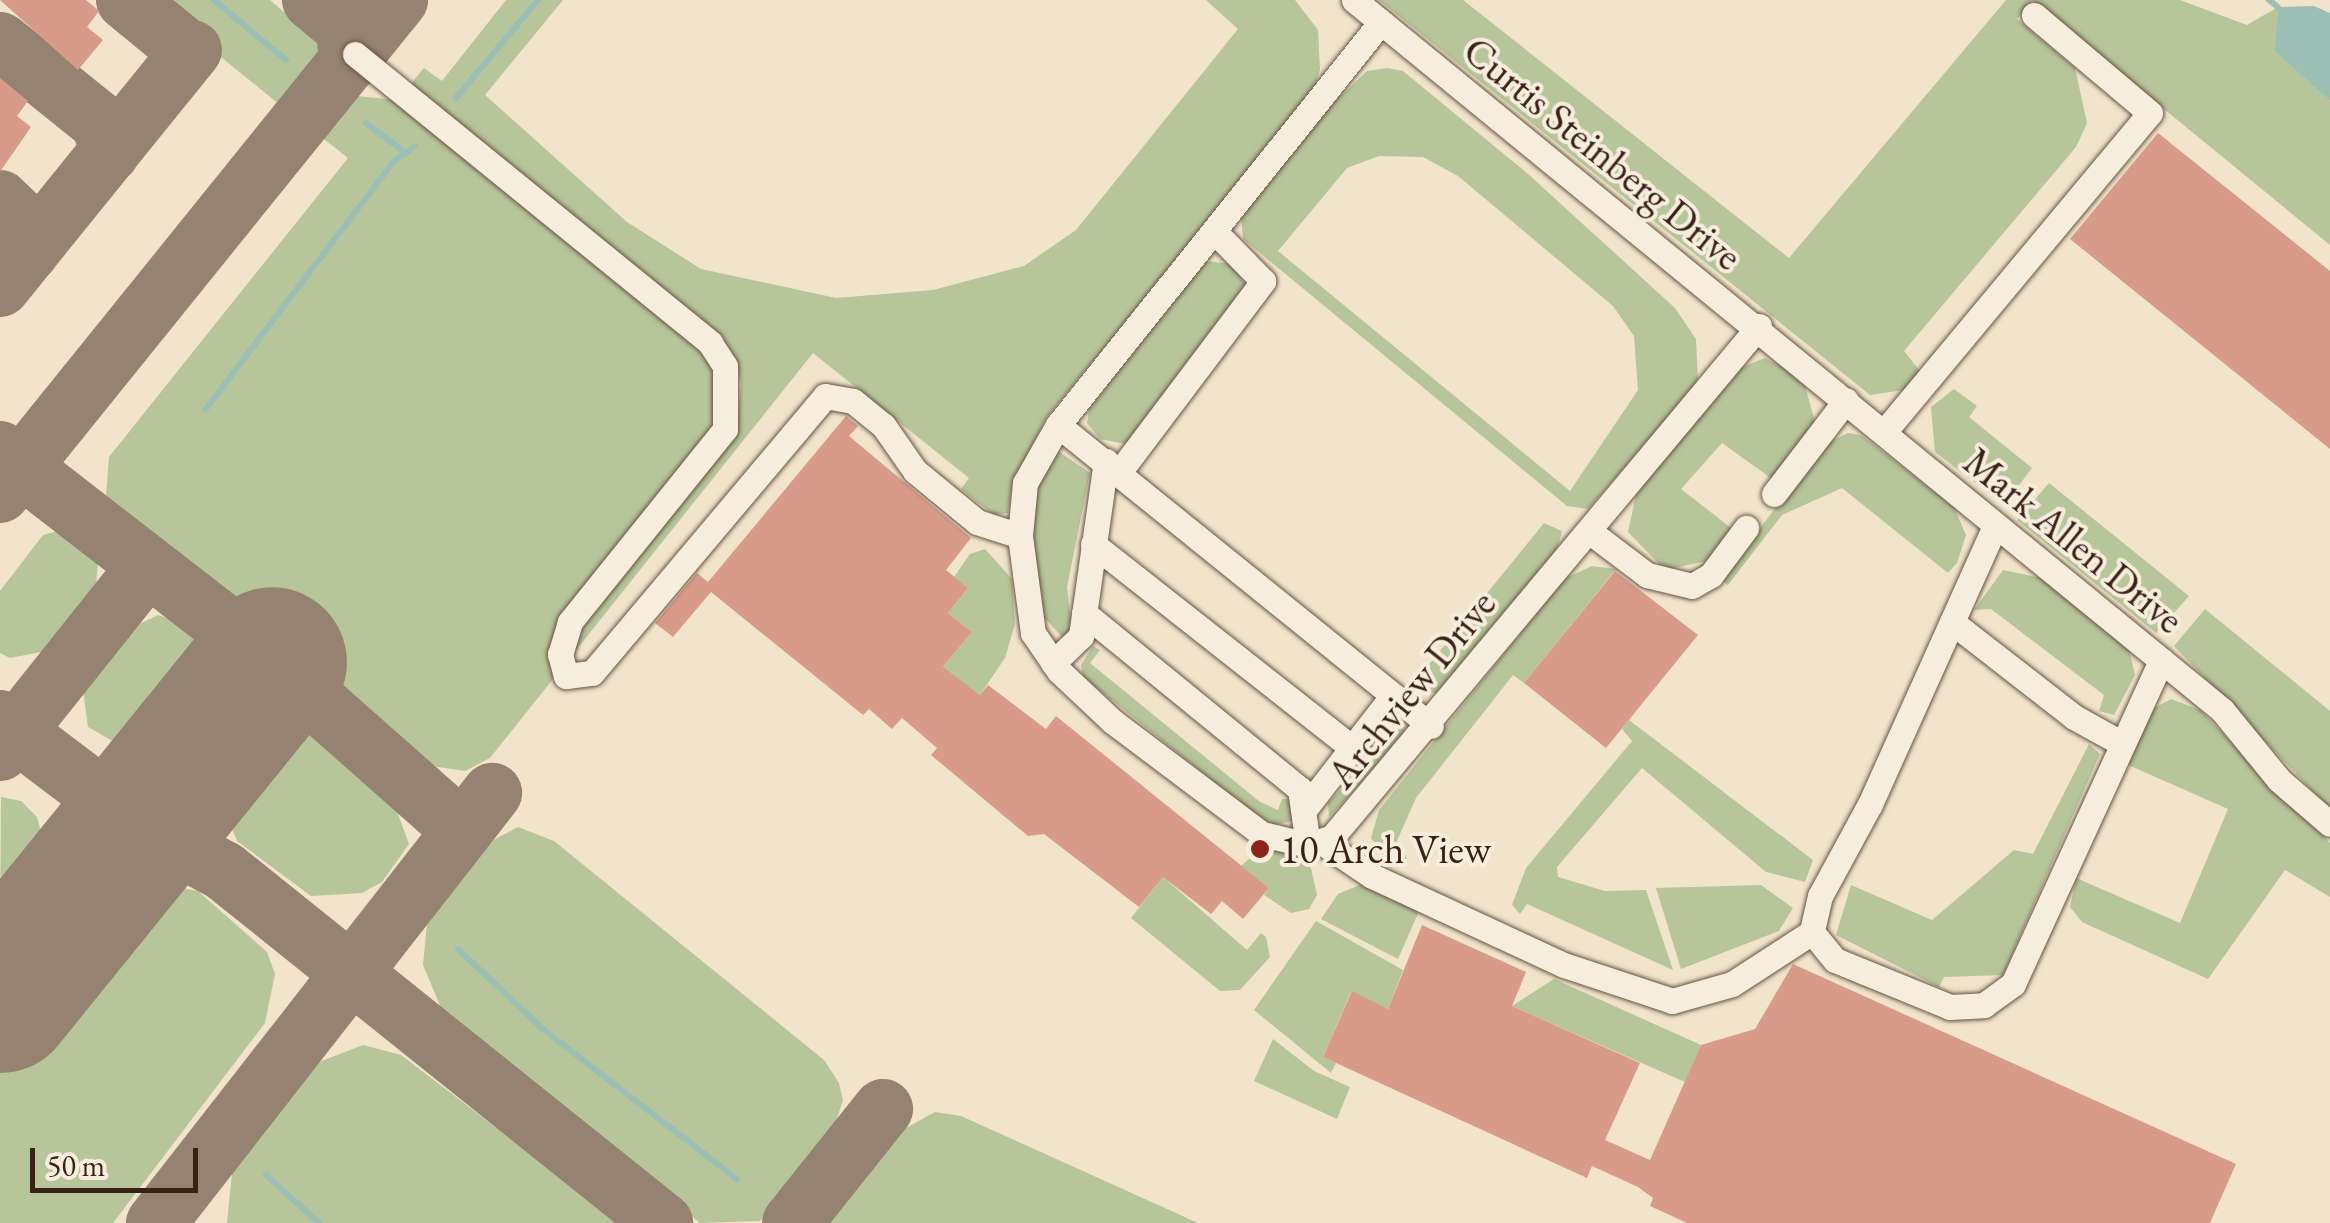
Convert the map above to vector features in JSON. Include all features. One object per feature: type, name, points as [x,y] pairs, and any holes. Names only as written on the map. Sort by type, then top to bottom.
[{"type":"lane","name":"Curtis Steinberg Drive","points":[[1354,0],[1759,326]]},
{"type":"lane","points":[[1884,432],[2150,113],[2034,16]]},
{"type":"lane","points":[[1381,22],[1058,425],[1024,483],[1020,536],[1030,621],[1053,664],[1231,817],[1315,844],[1372,876],[1564,965],[1672,1000],[1732,984],[1812,932],[1820,896],[1994,526]]},
{"type":"lane","points":[[355,54],[710,342],[725,366],[725,430],[570,622],[560,654],[566,676],[592,673],[825,396],[853,401],[883,425],[916,471],[977,522],[1020,536]]},
{"type":"lane","points":[[1053,664],[1081,636],[1094,544],[1113,466],[1262,281],[1214,231]]},
{"type":"lane","name":"Mark Allen Drive","points":[[1759,326],[1994,526],[2222,710],[2278,780],[2330,824]]},
{"type":"lane","name":"Archview Drive","points":[[1315,844],[1360,812],[1759,326]]},
{"type":"lane","points":[[1774,494],[1846,400]]},
{"type":"lane","points":[[1058,425],[1431,726]]},
{"type":"lane","points":[[1589,531],[1647,576],[1692,586],[1711,575],[1746,528]]},
{"type":"lane","points":[[1094,544],[1352,748]]},
{"type":"lane","points":[[1084,613],[1300,789],[1315,844]]},
{"type":"lane","points":[[1952,622],[2074,717],[2122,742]]},
{"type":"lane","points":[[1812,932],[1835,960],[1950,1007],[1984,1005],[2013,984],[2161,660]]},
{"type":"lane","points":[[1307,806],[1393,695]]},
{"type":"green space","points":[[151,0],[270,0],[326,48],[285,109]]},
{"type":"green space","points":[[506,0],[563,0],[485,95],[627,222],[701,269],[836,298],[933,290],[1024,266],[1076,230],[1238,29],[1206,0],[1295,0],[1318,30],[1320,69],[1314,92],[1046,418],[1012,486],[1008,513],[994,515],[961,489],[969,478],[813,353],[569,659],[573,638],[737,427],[741,384],[737,362],[716,336],[409,86],[424,68],[442,81]]},
{"type":"green space","points":[[1379,0],[1463,0],[1789,258],[2006,0],[2180,0],[2247,25],[2278,7],[2276,51],[2330,101],[2330,245],[2032,1],[2017,19],[2075,68],[2087,123],[2076,147],[1904,351],[1920,371],[1904,390],[1870,395]]},
{"type":"green space","points":[[1367,71],[1403,71],[1528,174],[1675,308],[1696,339],[1698,383],[1588,509],[1567,506],[1243,239],[1241,215],[1330,106]],"holes":[[[1379,156],[1423,157],[1458,176],[1613,306],[1634,336],[1638,390],[1570,491],[1278,251],[1347,168]]]},
{"type":"green space","points":[[357,96],[397,100],[707,354],[717,374],[717,422],[551,667],[553,679],[490,758],[465,771],[425,765],[115,512],[106,496],[109,457],[348,158],[316,133]]},
{"type":"green space","points":[[1206,261],[1232,264],[1246,287],[1126,444],[1100,439],[1087,423],[1089,409]]},
{"type":"green space","points":[[1765,358],[1803,378],[1815,422],[1775,481],[1722,443],[1681,489],[1735,531],[1711,560],[1665,570],[1628,532],[1636,495],[1737,369]]},
{"type":"green space","points":[[1954,389],[1977,406],[1969,417],[2032,468],[2004,505],[1935,452],[1931,407]]},
{"type":"green space","points":[[1848,433],[1861,435],[1954,507],[1966,535],[1957,563],[1948,573],[1842,488],[1782,515],[1728,585],[1721,580],[1822,446]]},
{"type":"green space","points":[[1058,451],[1090,473],[1067,587],[1072,630],[1063,638],[1041,614],[1031,526],[1036,487]]},
{"type":"green space","points":[[2049,483],[2189,596],[2156,633],[2017,520]]},
{"type":"green space","points":[[1544,523],[1562,531],[1557,550],[1443,692],[1414,694],[1410,688]]},
{"type":"green space","points":[[61,530],[90,546],[98,562],[95,600],[56,649],[10,658],[0,653],[0,591],[43,535]]},
{"type":"green space","points":[[985,549],[1012,579],[1015,624],[1005,658],[980,695],[968,686],[922,693],[972,632],[948,613],[968,588],[954,577],[970,554]]},
{"type":"green space","points":[[1592,566],[1616,569],[1524,683],[1513,675],[1416,798],[1396,843],[1407,858],[1401,865],[1389,863],[1371,838],[1379,810],[1564,579]]},
{"type":"green space","points":[[2003,570],[2051,580],[2128,645],[2135,675],[2114,715],[2099,711],[2104,695],[1991,609],[1974,610]]},
{"type":"green space","points":[[2205,609],[2330,711],[2330,809],[2174,646]]},
{"type":"green space","points":[[158,615],[190,626],[205,642],[203,683],[153,740],[118,744],[88,727],[82,683],[121,633]]},
{"type":"green space","points":[[1093,646],[1100,650],[1090,663],[1260,802],[1278,810],[1282,799],[1294,799],[1296,820],[1274,825],[1253,813],[1083,677],[1081,665]]},
{"type":"green space","points":[[2171,699],[2200,710],[2330,843],[2330,897],[2285,870],[2208,979],[2082,922],[2070,907],[2076,878],[2180,923],[2228,809],[2126,764],[2151,710]]},
{"type":"green space","points":[[1629,720],[1813,860],[1805,882],[1766,872],[1642,768],[1557,867],[1558,877],[1605,891],[1646,890],[1673,970],[1527,904],[1520,914],[1512,905],[1526,868],[1632,741],[1622,729]]},
{"type":"green space","points":[[1404,723],[1405,737],[1329,817],[1328,803]]},
{"type":"green space","points":[[275,732],[310,735],[394,803],[409,844],[382,882],[362,893],[311,896],[237,841],[224,808],[225,776],[256,738]]},
{"type":"green space","points":[[2089,744],[2100,754],[2003,975],[1944,977],[1939,987],[1836,935],[1851,885],[1932,920],[2014,850],[2033,854]]},
{"type":"green space","points":[[1,797],[21,801],[37,817],[44,844],[39,876],[0,934]]},
{"type":"green space","points":[[518,827],[554,841],[824,1060],[839,1083],[843,1100],[832,1134],[760,1221],[700,1223],[444,1015],[423,965],[428,913],[484,845]]},
{"type":"green space","points":[[1260,849],[1291,853],[1311,868],[1317,895],[1309,909],[1291,913],[1264,895],[1269,888],[1241,866]]},
{"type":"green space","points":[[1163,877],[1247,950],[1261,933],[1266,937],[1270,957],[1240,990],[1220,991],[1131,918]]},
{"type":"green space","points":[[157,883],[198,891],[267,952],[275,974],[265,1023],[113,1223],[0,1223],[0,1055],[133,890]]},
{"type":"green space","points":[[1362,884],[1419,911],[1398,959],[1321,919],[1338,894]]},
{"type":"green space","points":[[1761,885],[1793,908],[1779,931],[1681,969],[1656,888]]},
{"type":"green space","points":[[1316,921],[1403,970],[1388,1009],[1351,992],[1323,1057],[1336,1063],[1331,1073],[1254,1010]]},
{"type":"green space","points":[[1554,979],[1701,1045],[1685,1082],[1512,1006]]},
{"type":"green space","points":[[1273,1039],[1314,1071],[1350,1087],[1337,1119],[1254,1081]]},
{"type":"green space","points":[[363,1045],[401,1055],[621,1223],[227,1223],[234,1153],[319,1062]]},
{"type":"green space","points":[[935,1112],[961,1116],[1198,1223],[829,1223],[895,1134]]},
{"type":"water","points":[[2314,6],[2330,13],[2330,101],[2275,51],[2278,7]]},
{"type":"building","points":[[0,0],[86,0],[99,11],[87,27],[103,40],[78,70]]},
{"type":"building","points":[[0,78],[28,101],[17,116],[31,127],[0,172]]},
{"type":"building","points":[[2158,133],[2330,271],[2330,449],[2070,239]]},
{"type":"building","points":[[846,416],[858,426],[849,436],[971,538],[946,570],[968,588],[948,613],[972,632],[943,667],[980,695],[988,685],[1046,729],[1056,716],[1269,888],[1243,919],[1222,901],[1211,914],[1163,877],[1139,907],[1044,834],[1028,836],[931,755],[937,748],[902,718],[892,729],[869,709],[863,715],[711,592],[673,637],[655,623],[697,573],[708,582]]},
{"type":"building","points":[[1615,571],[1698,635],[1606,748],[1524,683]]},
{"type":"building","points":[[1422,925],[1526,972],[1512,1006],[1640,1063],[1605,1140],[1650,1160],[1701,1045],[1755,1029],[1793,964],[2236,1164],[2210,1223],[1687,1223],[1650,1206],[1653,1198],[1638,1187],[1592,1166],[1587,1178],[1323,1057],[1352,991],[1388,1009]]},
{"type":"waterway","points":[[214,0],[286,60]]},
{"type":"waterway","points":[[456,98],[538,0]]},
{"type":"waterway","points":[[2269,0],[2278,7]]},
{"type":"waterway","points":[[366,123],[406,153]]},
{"type":"waterway","points":[[205,410],[393,162],[415,146]]},
{"type":"waterway","points":[[458,949],[544,1030],[737,1179]]},
{"type":"waterway","points":[[266,1175],[319,1223]]},
{"type":"taxiway","points":[[126,0],[176,41],[180,65]]},
{"type":"taxiway","points":[[312,0],[346,28],[349,62]]},
{"type":"taxiway","points":[[0,493],[398,0]]},
{"type":"taxiway","points":[[0,42],[102,124],[109,153]]},
{"type":"taxiway","points":[[0,287],[192,50]]},
{"type":"taxiway","points":[[0,200],[28,227],[29,252]]},
{"type":"taxiway","points":[[0,451],[272,662],[462,830]]},
{"type":"taxiway","points":[[0,751],[146,568]]},
{"type":"taxiway","points":[[0,720],[140,826],[224,871],[663,1223]]},
{"type":"taxiway","points":[[156,1223],[492,793]]},
{"type":"taxiway","points":[[792,1223],[883,1109]]},
{"type":"runway","points":[[0,998],[272,662]]},
{"type":"place","name":"10 Arch View","points":[[1260,849]]}]
